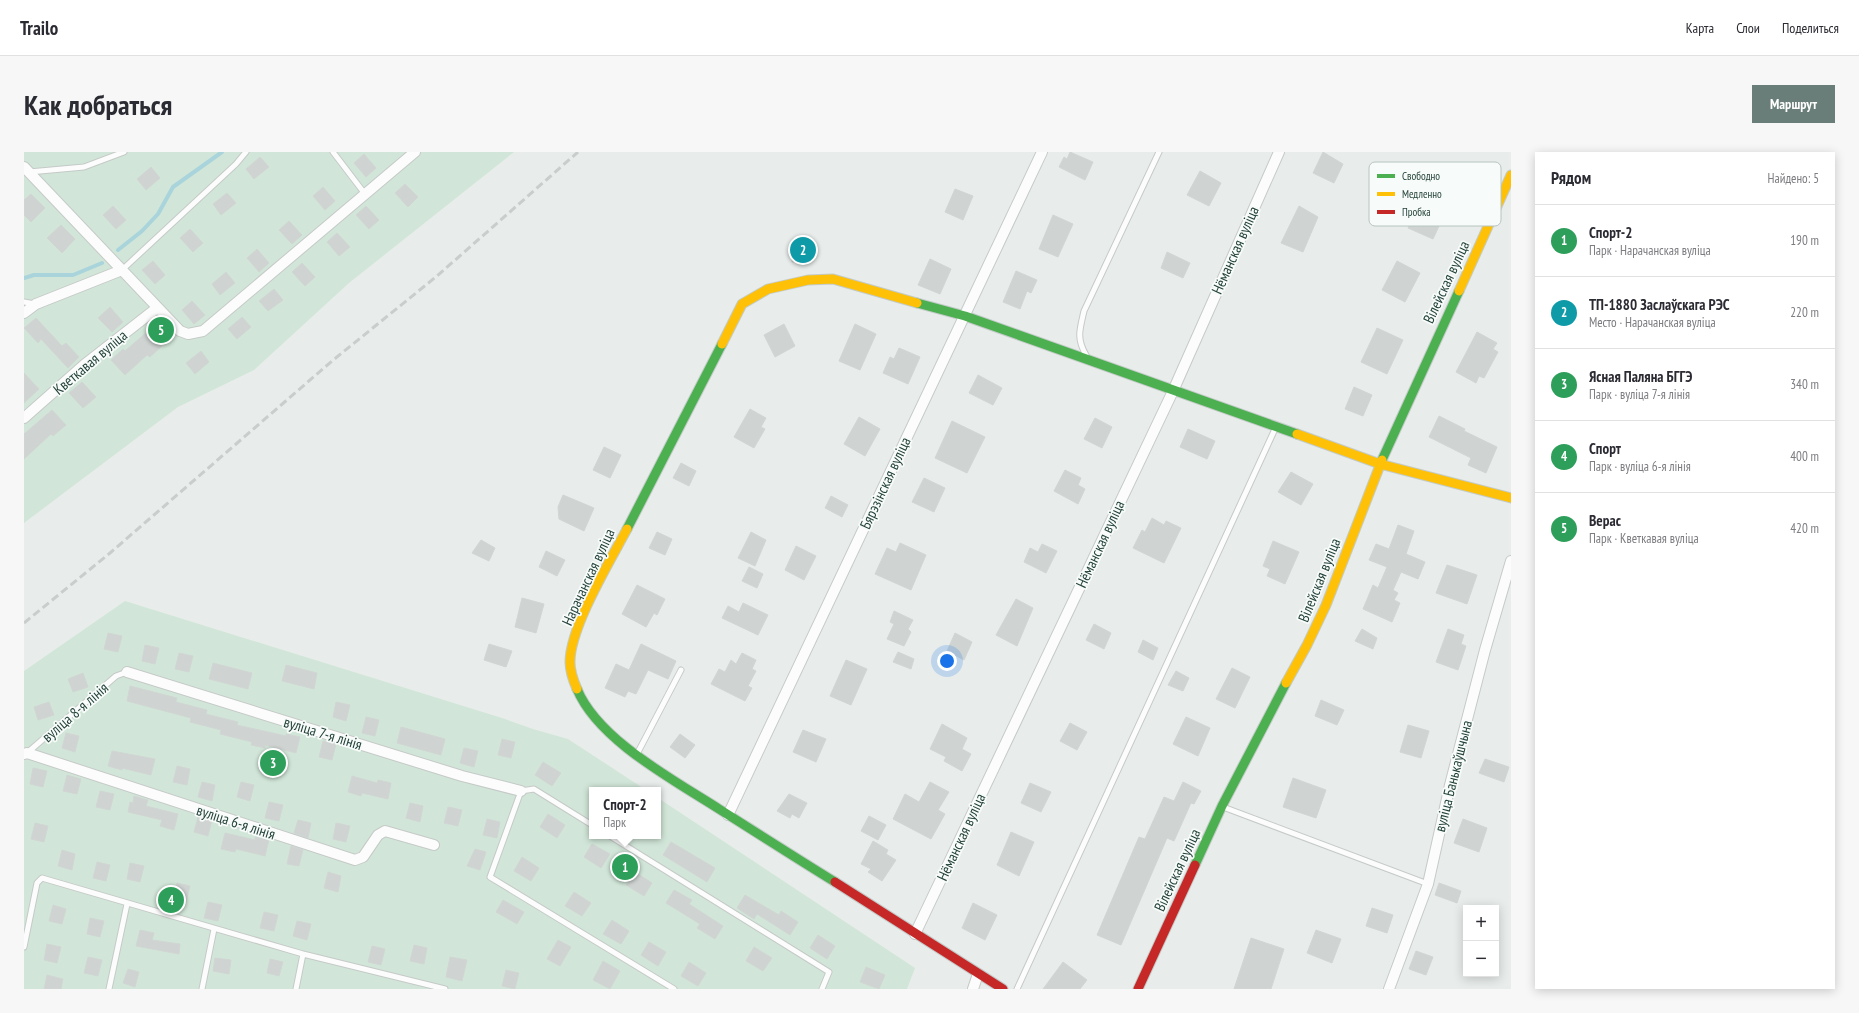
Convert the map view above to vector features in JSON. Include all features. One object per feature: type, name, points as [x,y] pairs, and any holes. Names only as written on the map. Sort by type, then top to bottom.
[{"type":"street","points":[[27,169],[157,308],[180,331],[188,334],[203,331],[415,152]]},
{"type":"street","name":"Бярэзінская вуліца","points":[[728,814],[1042,152]]},
{"type":"street","name":"Нёманская вуліца","points":[[915,934],[1173,391],[1279,152]]},
{"type":"street","name":"Вілейская вуліца","points":[[1501,197],[1511,175]]},
{"type":"street","name":"Вілейская вуліца","points":[[1138,989],[1222,806],[1326,605],[1380,464],[1488,226]]},
{"type":"street","points":[[24,313],[36,304],[122,270]]},
{"type":"street","name":"Нарачанская вуліца","points":[[965,316],[833,279],[808,280],[768,289],[742,304],[582,617],[571,646],[570,672],[581,698],[592,714],[636,756],[1003,989]]},
{"type":"street","name":"Кветкавая вуліца","points":[[24,418],[84,365],[157,308]]},
{"type":"street","points":[[965,316],[1380,464],[1511,498]]},
{"type":"street","name":"вуліца Банькаўшчына","points":[[1389,989],[1428,884],[1450,785],[1485,650],[1511,561]]},
{"type":"street","name":"вуліца 7-я лінія","points":[[127,672],[462,776],[521,791]]},
{"type":"street","name":"вуліца 6-я лінія","points":[[26,753],[355,860],[363,858],[378,835],[385,830],[434,846]]},
{"type":"street","points":[[973,989],[978,974]]},
{"type":"lane","points":[[27,169],[84,167],[124,152]]},
{"type":"lane","points":[[122,270],[236,164],[246,152]]},
{"type":"lane","points":[[333,152],[365,194]]},
{"type":"lane","points":[[1089,359],[1081,347],[1078,335],[1084,311],[1159,152]]},
{"type":"lane","points":[[24,302],[36,304]]},
{"type":"lane","points":[[1017,989],[1276,427]]},
{"type":"lane","points":[[636,756],[681,670]]},
{"type":"lane","name":"вуліца 8-я лінія","points":[[26,753],[116,676],[127,672]]},
{"type":"lane","points":[[589,823],[534,789],[521,791],[490,877],[674,989]]},
{"type":"lane","points":[[1222,806],[1428,884]]},
{"type":"lane","points":[[615,839],[829,972],[822,989]]},
{"type":"lane","points":[[24,947],[36,883],[42,878],[303,954],[445,989]]},
{"type":"lane","points":[[109,989],[127,904]]},
{"type":"lane","points":[[202,989],[214,929]]},
{"type":"lane","points":[[296,989],[303,954]]},
{"type":"green space","points":[[24,152],[514,152],[349,283],[254,370],[178,407],[24,523]]},
{"type":"green space","points":[[125,601],[568,739],[641,787],[589,787],[589,839],[661,839],[661,800],[915,968],[907,989],[24,989],[24,671]]},
{"type":"building","points":[[1070,152],[1093,162],[1085,180],[1059,167],[1064,157],[1067,159]]},
{"type":"building","points":[[1323,152],[1343,164],[1334,183],[1313,173]]},
{"type":"building","points":[[364,154],[376,168],[366,177],[354,163]]},
{"type":"building","points":[[260,157],[269,167],[254,179],[246,169]]},
{"type":"building","points":[[151,167],[160,178],[146,190],[137,179]]},
{"type":"building","points":[[1200,171],[1221,183],[1209,206],[1187,195]]},
{"type":"building","points":[[405,184],[418,197],[408,207],[395,193]]},
{"type":"building","points":[[323,187],[335,201],[325,210],[313,196]]},
{"type":"building","points":[[955,189],[973,196],[963,220],[945,212]]},
{"type":"building","points":[[227,193],[236,203],[221,215],[213,204]]},
{"type":"building","points":[[31,194],[45,208],[31,222],[24,215],[24,200]]},
{"type":"building","points":[[113,206],[126,220],[116,229],[103,215]]},
{"type":"building","points":[[366,206],[379,220],[369,229],[356,215]]},
{"type":"building","points":[[1299,206],[1318,217],[1303,252],[1281,243]]},
{"type":"building","points":[[1053,215],[1073,224],[1058,257],[1039,249]]},
{"type":"building","points":[[289,221],[302,235],[292,244],[279,230]]},
{"type":"building","points":[[61,225],[75,239],[62,253],[47,238]]},
{"type":"building","points":[[1409,226],[1439,226],[1433,239],[1408,228]]},
{"type":"building","points":[[190,229],[203,243],[193,252],[180,238]]},
{"type":"building","points":[[337,233],[350,247],[339,256],[327,242]]},
{"type":"building","points":[[793,239],[812,239],[812,262],[792,262]]},
{"type":"building","points":[[257,249],[269,263],[259,272],[247,258]]},
{"type":"building","points":[[1167,252],[1190,263],[1183,278],[1161,268]]},
{"type":"building","points":[[930,259],[951,269],[940,294],[918,285]]},
{"type":"building","points":[[153,261],[165,275],[155,284],[142,270]]},
{"type":"building","points":[[1397,261],[1420,273],[1405,302],[1382,290]]},
{"type":"building","points":[[302,263],[315,277],[305,286],[292,272]]},
{"type":"building","points":[[1016,271],[1037,280],[1031,293],[1027,291],[1020,309],[1003,302]]},
{"type":"building","points":[[226,272],[235,283],[220,295],[212,284]]},
{"type":"building","points":[[274,289],[283,300],[268,311],[259,301]]},
{"type":"building","points":[[192,301],[205,315],[194,324],[182,310]]},
{"type":"building","points":[[110,307],[123,322],[112,332],[98,318]]},
{"type":"building","points":[[242,317],[251,327],[237,339],[228,329]]},
{"type":"building","points":[[36,318],[62,346],[66,343],[79,357],[68,368],[41,339],[38,343],[24,328]]},
{"type":"building","points":[[784,324],[795,346],[775,357],[764,335]]},
{"type":"building","points":[[855,324],[876,334],[860,370],[839,361]]},
{"type":"building","points":[[1377,328],[1403,340],[1387,374],[1361,362]]},
{"type":"building","points":[[148,331],[162,346],[150,357],[147,355],[125,375],[111,360],[123,349],[125,351]]},
{"type":"building","points":[[1477,332],[1497,343],[1493,349],[1498,352],[1484,378],[1479,376],[1476,383],[1456,372]]},
{"type":"building","points":[[899,348],[920,357],[908,384],[883,373],[890,357],[894,359]]},
{"type":"building","points":[[201,351],[209,362],[195,374],[186,363]]},
{"type":"building","points":[[24,373],[39,389],[24,403]]},
{"type":"building","points":[[978,375],[1002,388],[993,405],[969,393]]},
{"type":"building","points":[[82,382],[96,397],[83,408],[69,393]]},
{"type":"building","points":[[1354,387],[1372,395],[1363,416],[1345,409]]},
{"type":"building","points":[[750,409],[766,418],[761,427],[765,429],[754,448],[734,437]]},
{"type":"building","points":[[52,410],[66,425],[53,436],[51,434],[24,459],[24,434]]},
{"type":"building","points":[[1439,416],[1465,429],[1464,431],[1497,447],[1486,473],[1468,465],[1471,458],[1429,437]]},
{"type":"building","points":[[859,417],[880,429],[865,456],[844,444]]},
{"type":"building","points":[[1095,418],[1112,427],[1102,448],[1084,439]]},
{"type":"building","points":[[952,421],[985,437],[967,473],[935,458]]},
{"type":"building","points":[[1188,429],[1215,441],[1207,459],[1180,447]]},
{"type":"building","points":[[604,447],[621,455],[610,478],[593,470]]},
{"type":"building","points":[[681,463],[696,471],[689,486],[673,478]]},
{"type":"building","points":[[1065,470],[1081,478],[1078,485],[1085,489],[1078,504],[1054,491]]},
{"type":"building","points":[[1291,472],[1313,484],[1301,505],[1278,492]]},
{"type":"building","points":[[924,478],[945,488],[934,512],[912,502]]},
{"type":"building","points":[[563,495],[594,508],[584,531],[559,519],[558,507]]},
{"type":"building","points":[[831,496],[848,505],[842,517],[825,508]]},
{"type":"building","points":[[1152,518],[1164,525],[1166,521],[1181,528],[1164,563],[1133,548],[1142,530],[1145,532]]},
{"type":"building","points":[[1398,525],[1414,531],[1406,554],[1425,562],[1418,579],[1401,572],[1393,590],[1398,593],[1394,600],[1400,603],[1392,622],[1363,609],[1373,585],[1378,588],[1387,567],[1369,560],[1376,544],[1389,549]]},
{"type":"building","points":[[657,532],[672,539],[665,555],[649,548]]},
{"type":"building","points":[[751,532],[766,540],[755,566],[738,558]]},
{"type":"building","points":[[481,540],[495,548],[489,561],[472,553]]},
{"type":"building","points":[[1273,541],[1299,552],[1285,584],[1267,576],[1270,569],[1263,566]]},
{"type":"building","points":[[900,543],[926,555],[911,590],[875,574],[887,548],[896,552]]},
{"type":"building","points":[[1042,544],[1057,551],[1046,573],[1024,562],[1030,548],[1038,552]]},
{"type":"building","points":[[796,546],[816,556],[804,580],[785,570]]},
{"type":"building","points":[[546,551],[565,560],[557,576],[539,567]]},
{"type":"building","points":[[1447,565],[1477,575],[1467,604],[1436,593]]},
{"type":"building","points":[[749,567],[763,574],[757,588],[742,581]]},
{"type":"building","points":[[637,585],[665,599],[657,615],[654,613],[646,627],[622,614]]},
{"type":"building","points":[[522,598],[544,604],[536,633],[515,627]]},
{"type":"building","points":[[1016,599],[1033,608],[1017,646],[996,635]]},
{"type":"building","points":[[743,603],[768,615],[758,635],[722,618],[728,606],[739,612]]},
{"type":"building","points":[[894,611],[913,620],[908,629],[911,632],[904,646],[887,639],[894,624],[890,622]]},
{"type":"building","points":[[1094,624],[1111,633],[1104,649],[1086,640]]},
{"type":"building","points":[[1362,629],[1377,638],[1373,649],[1355,641]]},
{"type":"building","points":[[1448,629],[1464,635],[1461,644],[1466,646],[1458,670],[1436,662]]},
{"type":"building","points":[[108,633],[122,636],[118,652],[104,649]]},
{"type":"building","points":[[955,633],[972,642],[964,660],[947,651]]},
{"type":"building","points":[[1143,640],[1158,648],[1153,660],[1138,652]]},
{"type":"building","points":[[489,644],[512,651],[506,667],[484,660]]},
{"type":"building","points":[[641,644],[676,661],[668,679],[648,670],[636,694],[628,691],[625,697],[605,688],[616,664],[629,670]]},
{"type":"building","points":[[145,645],[159,648],[155,664],[142,661]]},
{"type":"building","points":[[898,652],[914,659],[911,669],[893,662]]},
{"type":"building","points":[[179,653],[193,656],[189,672],[175,669]]},
{"type":"building","points":[[742,653],[756,660],[752,669],[756,671],[748,686],[752,688],[745,701],[711,684],[719,669],[725,672],[731,660],[736,664]]},
{"type":"building","points":[[846,660],[867,669],[851,705],[830,696]]},
{"type":"building","points":[[213,663],[252,673],[248,689],[209,679]]},
{"type":"building","points":[[286,665],[317,673],[314,689],[282,681]]},
{"type":"building","points":[[1232,668],[1250,677],[1235,708],[1216,699]]},
{"type":"building","points":[[1176,671],[1189,678],[1183,691],[1168,685]]},
{"type":"building","points":[[83,673],[88,687],[73,692],[68,679]]},
{"type":"building","points":[[130,686],[177,698],[176,702],[207,710],[206,714],[238,722],[237,725],[286,736],[286,734],[300,737],[296,753],[265,745],[265,748],[251,745],[252,742],[220,734],[221,730],[190,722],[191,718],[127,701]]},
{"type":"building","points":[[1321,700],[1344,710],[1337,725],[1315,716]]},
{"type":"building","points":[[49,702],[54,715],[38,720],[34,707]]},
{"type":"building","points":[[336,702],[350,705],[346,721],[333,717]]},
{"type":"building","points":[[366,717],[379,720],[375,736],[362,733]]},
{"type":"building","points":[[1186,717],[1210,728],[1198,756],[1173,744]]},
{"type":"building","points":[[1070,723],[1087,732],[1077,750],[1060,741]]},
{"type":"building","points":[[942,724],[967,738],[962,749],[971,754],[962,771],[944,761],[946,757],[930,749]]},
{"type":"building","points":[[1408,725],[1429,731],[1421,758],[1400,752]]},
{"type":"building","points":[[401,727],[445,739],[441,755],[397,743]]},
{"type":"building","points":[[803,730],[826,739],[816,762],[793,752]]},
{"type":"building","points":[[66,733],[79,736],[75,752],[62,748]]},
{"type":"building","points":[[680,734],[695,745],[685,758],[670,747]]},
{"type":"building","points":[[502,739],[515,742],[511,758],[498,755]]},
{"type":"building","points":[[323,741],[336,744],[332,760],[319,757]]},
{"type":"building","points":[[464,748],[478,751],[474,767],[460,763]]},
{"type":"building","points":[[112,751],[155,759],[151,775],[108,766]]},
{"type":"building","points":[[1485,759],[1509,767],[1504,782],[1479,773]]},
{"type":"building","points":[[543,762],[561,773],[552,786],[535,775]]},
{"type":"building","points":[[177,766],[190,769],[187,785],[173,782]]},
{"type":"building","points":[[33,768],[47,771],[43,787],[30,784]]},
{"type":"building","points":[[67,775],[81,779],[77,794],[63,791]]},
{"type":"building","points":[[352,776],[377,783],[378,780],[391,783],[388,799],[362,793],[361,796],[348,792]]},
{"type":"building","points":[[1293,778],[1326,790],[1316,818],[1283,807]]},
{"type":"building","points":[[202,782],[215,785],[212,801],[198,797]]},
{"type":"building","points":[[241,782],[254,785],[250,801],[237,797]]},
{"type":"building","points":[[930,782],[949,792],[938,810],[945,814],[931,839],[893,819],[905,794],[919,802]]},
{"type":"building","points":[[1183,782],[1201,791],[1194,804],[1191,803],[1174,841],[1167,838],[1121,945],[1097,935],[1139,837],[1145,839],[1164,797],[1174,801]]},
{"type":"building","points":[[1030,783],[1051,792],[1041,812],[1021,803]]},
{"type":"building","points":[[100,791],[114,794],[110,810],[96,807]]},
{"type":"building","points":[[789,794],[807,803],[799,818],[792,814],[790,818],[777,811]]},
{"type":"building","points":[[134,796],[148,800],[146,806],[178,814],[174,830],[160,826],[162,820],[128,812],[130,802],[133,803]]},
{"type":"building","points":[[269,802],[283,805],[279,821],[265,818]]},
{"type":"building","points":[[410,803],[423,806],[420,822],[406,818]]},
{"type":"building","points":[[448,807],[462,810],[458,826],[444,823]]},
{"type":"building","points":[[548,814],[565,825],[557,838],[540,827]]},
{"type":"building","points":[[869,816],[886,825],[878,840],[861,831]]},
{"type":"building","points":[[198,817],[212,820],[208,836],[194,832]]},
{"type":"building","points":[[487,819],[500,822],[497,838],[483,835]]},
{"type":"building","points":[[1463,819],[1487,828],[1479,852],[1454,843]]},
{"type":"building","points":[[298,820],[311,823],[308,838],[294,833]]},
{"type":"building","points":[[35,823],[48,826],[44,842],[31,839]]},
{"type":"building","points":[[336,823],[350,826],[346,842],[333,839]]},
{"type":"building","points":[[1011,832],[1034,842],[1019,876],[997,865]]},
{"type":"building","points":[[225,833],[255,840],[255,837],[269,840],[265,856],[236,849],[235,852],[221,849]]},
{"type":"building","points":[[873,841],[888,850],[886,854],[896,860],[882,881],[868,872],[871,869],[861,864]]},
{"type":"building","points":[[671,842],[715,868],[707,882],[663,855]]},
{"type":"building","points":[[592,844],[610,854],[601,868],[584,857]]},
{"type":"building","points":[[291,846],[303,850],[299,866],[287,864]]},
{"type":"building","points":[[475,849],[486,852],[480,870],[467,866]]},
{"type":"building","points":[[62,850],[75,854],[72,870],[58,866]]},
{"type":"building","points":[[522,857],[539,868],[531,881],[514,871]]},
{"type":"building","points":[[97,862],[110,865],[106,881],[93,878]]},
{"type":"building","points":[[130,863],[144,866],[140,882],[127,879]]},
{"type":"building","points":[[328,872],[341,876],[338,892],[324,888]]},
{"type":"building","points":[[635,872],[652,883],[644,896],[626,885]]},
{"type":"building","points":[[177,883],[190,886],[186,902],[173,899]]},
{"type":"building","points":[[1439,883],[1461,891],[1457,903],[1435,895]]},
{"type":"building","points":[[674,890],[692,900],[689,904],[723,926],[715,939],[697,928],[700,924],[666,903]]},
{"type":"building","points":[[574,892],[591,903],[582,916],[565,906]]},
{"type":"building","points":[[745,895],[779,915],[781,911],[798,922],[790,935],[757,914],[754,919],[737,908]]},
{"type":"building","points":[[503,900],[524,912],[517,924],[496,912]]},
{"type":"building","points":[[208,902],[222,905],[218,921],[204,918]]},
{"type":"building","points":[[973,903],[997,915],[985,940],[962,928]]},
{"type":"building","points":[[53,905],[66,909],[62,924],[49,921]]},
{"type":"building","points":[[1372,908],[1393,915],[1387,933],[1366,926]]},
{"type":"building","points":[[264,912],[278,915],[274,931],[260,928]]},
{"type":"building","points":[[90,918],[104,921],[100,937],[87,934]]},
{"type":"building","points":[[612,920],[629,931],[621,944],[603,934]]},
{"type":"building","points":[[297,921],[311,924],[307,940],[293,936]]},
{"type":"building","points":[[140,930],[154,933],[152,940],[180,944],[179,954],[136,946]]},
{"type":"building","points":[[1316,930],[1341,939],[1332,963],[1307,953]]},
{"type":"building","points":[[818,935],[835,946],[827,959],[810,948]]},
{"type":"building","points":[[1251,938],[1284,949],[1271,989],[1234,989]]},
{"type":"building","points":[[558,940],[571,947],[560,966],[547,959]]},
{"type":"building","points":[[649,942],[666,952],[658,966],[641,955]]},
{"type":"building","points":[[47,944],[61,947],[57,963],[44,960]]},
{"type":"building","points":[[414,945],[427,948],[424,964],[410,961]]},
{"type":"building","points":[[372,946],[385,949],[381,965],[368,962]]},
{"type":"building","points":[[754,947],[772,958],[763,971],[746,961]]},
{"type":"building","points":[[1416,951],[1433,957],[1426,975],[1409,969]]},
{"type":"building","points":[[88,957],[102,960],[98,976],[84,973]]},
{"type":"building","points":[[450,957],[467,960],[462,981],[446,977]]},
{"type":"building","points":[[215,958],[231,960],[229,974],[213,971]]},
{"type":"building","points":[[270,959],[283,962],[279,976],[267,973]]},
{"type":"building","points":[[603,961],[620,971],[610,989],[593,980]]},
{"type":"building","points":[[689,962],[706,973],[698,986],[681,976]]},
{"type":"building","points":[[1063,962],[1087,980],[1080,989],[1043,989]]},
{"type":"building","points":[[866,967],[885,975],[879,989],[860,982]]},
{"type":"building","points":[[128,969],[139,972],[135,987],[123,983]]},
{"type":"building","points":[[506,970],[519,973],[515,989],[502,986]]},
{"type":"building","points":[[47,975],[63,979],[61,989],[44,989]]},
{"type":"waterway","points":[[118,250],[142,231],[158,214],[173,187],[222,152]]},
{"type":"waterway","points":[[24,278],[34,275],[73,275],[102,263]]},
{"type":"railway","points":[[24,623],[110,553],[332,361],[437,276],[578,152]]},
{"type":"traffic: fast","points":[[1382,460],[1459,291]]},
{"type":"traffic: fast","points":[[917,303],[965,316],[1297,434]]},
{"type":"traffic: fast","points":[[627,529],[722,344]]},
{"type":"traffic: fast","points":[[1195,865],[1222,806],[1286,683]]},
{"type":"traffic: fast","points":[[577,689],[587,708],[602,725],[619,742],[639,757],[660,772],[835,882]]},
{"type":"traffic: slow","points":[[1501,197],[1511,175]]},
{"type":"traffic: slow","points":[[1459,291],[1488,226]]},
{"type":"traffic: slow","points":[[722,344],[742,304],[768,289],[808,280],[833,279],[917,303]]},
{"type":"traffic: slow","points":[[1297,434],[1380,464],[1511,498]]},
{"type":"traffic: slow","points":[[1286,683],[1307,645],[1326,605],[1382,460]]},
{"type":"traffic: slow","points":[[577,689],[572,676],[570,662],[577,631],[592,594],[627,529]]},
{"type":"traffic: jam","points":[[1138,989],[1195,865]]},
{"type":"traffic: jam","points":[[835,882],[1003,989]]},
{"type":"place","name":"ТП-1880 Заслаўскага РЭС","points":[[803,250]]},
{"type":"place","name":"Верас","points":[[161,330]]},
{"type":"place","name":"Ясная Паляна БГГЭ","points":[[273,763]]},
{"type":"place","name":"Спорт-2","points":[[625,867]]},
{"type":"place","name":"Спорт","points":[[171,900]]}]
